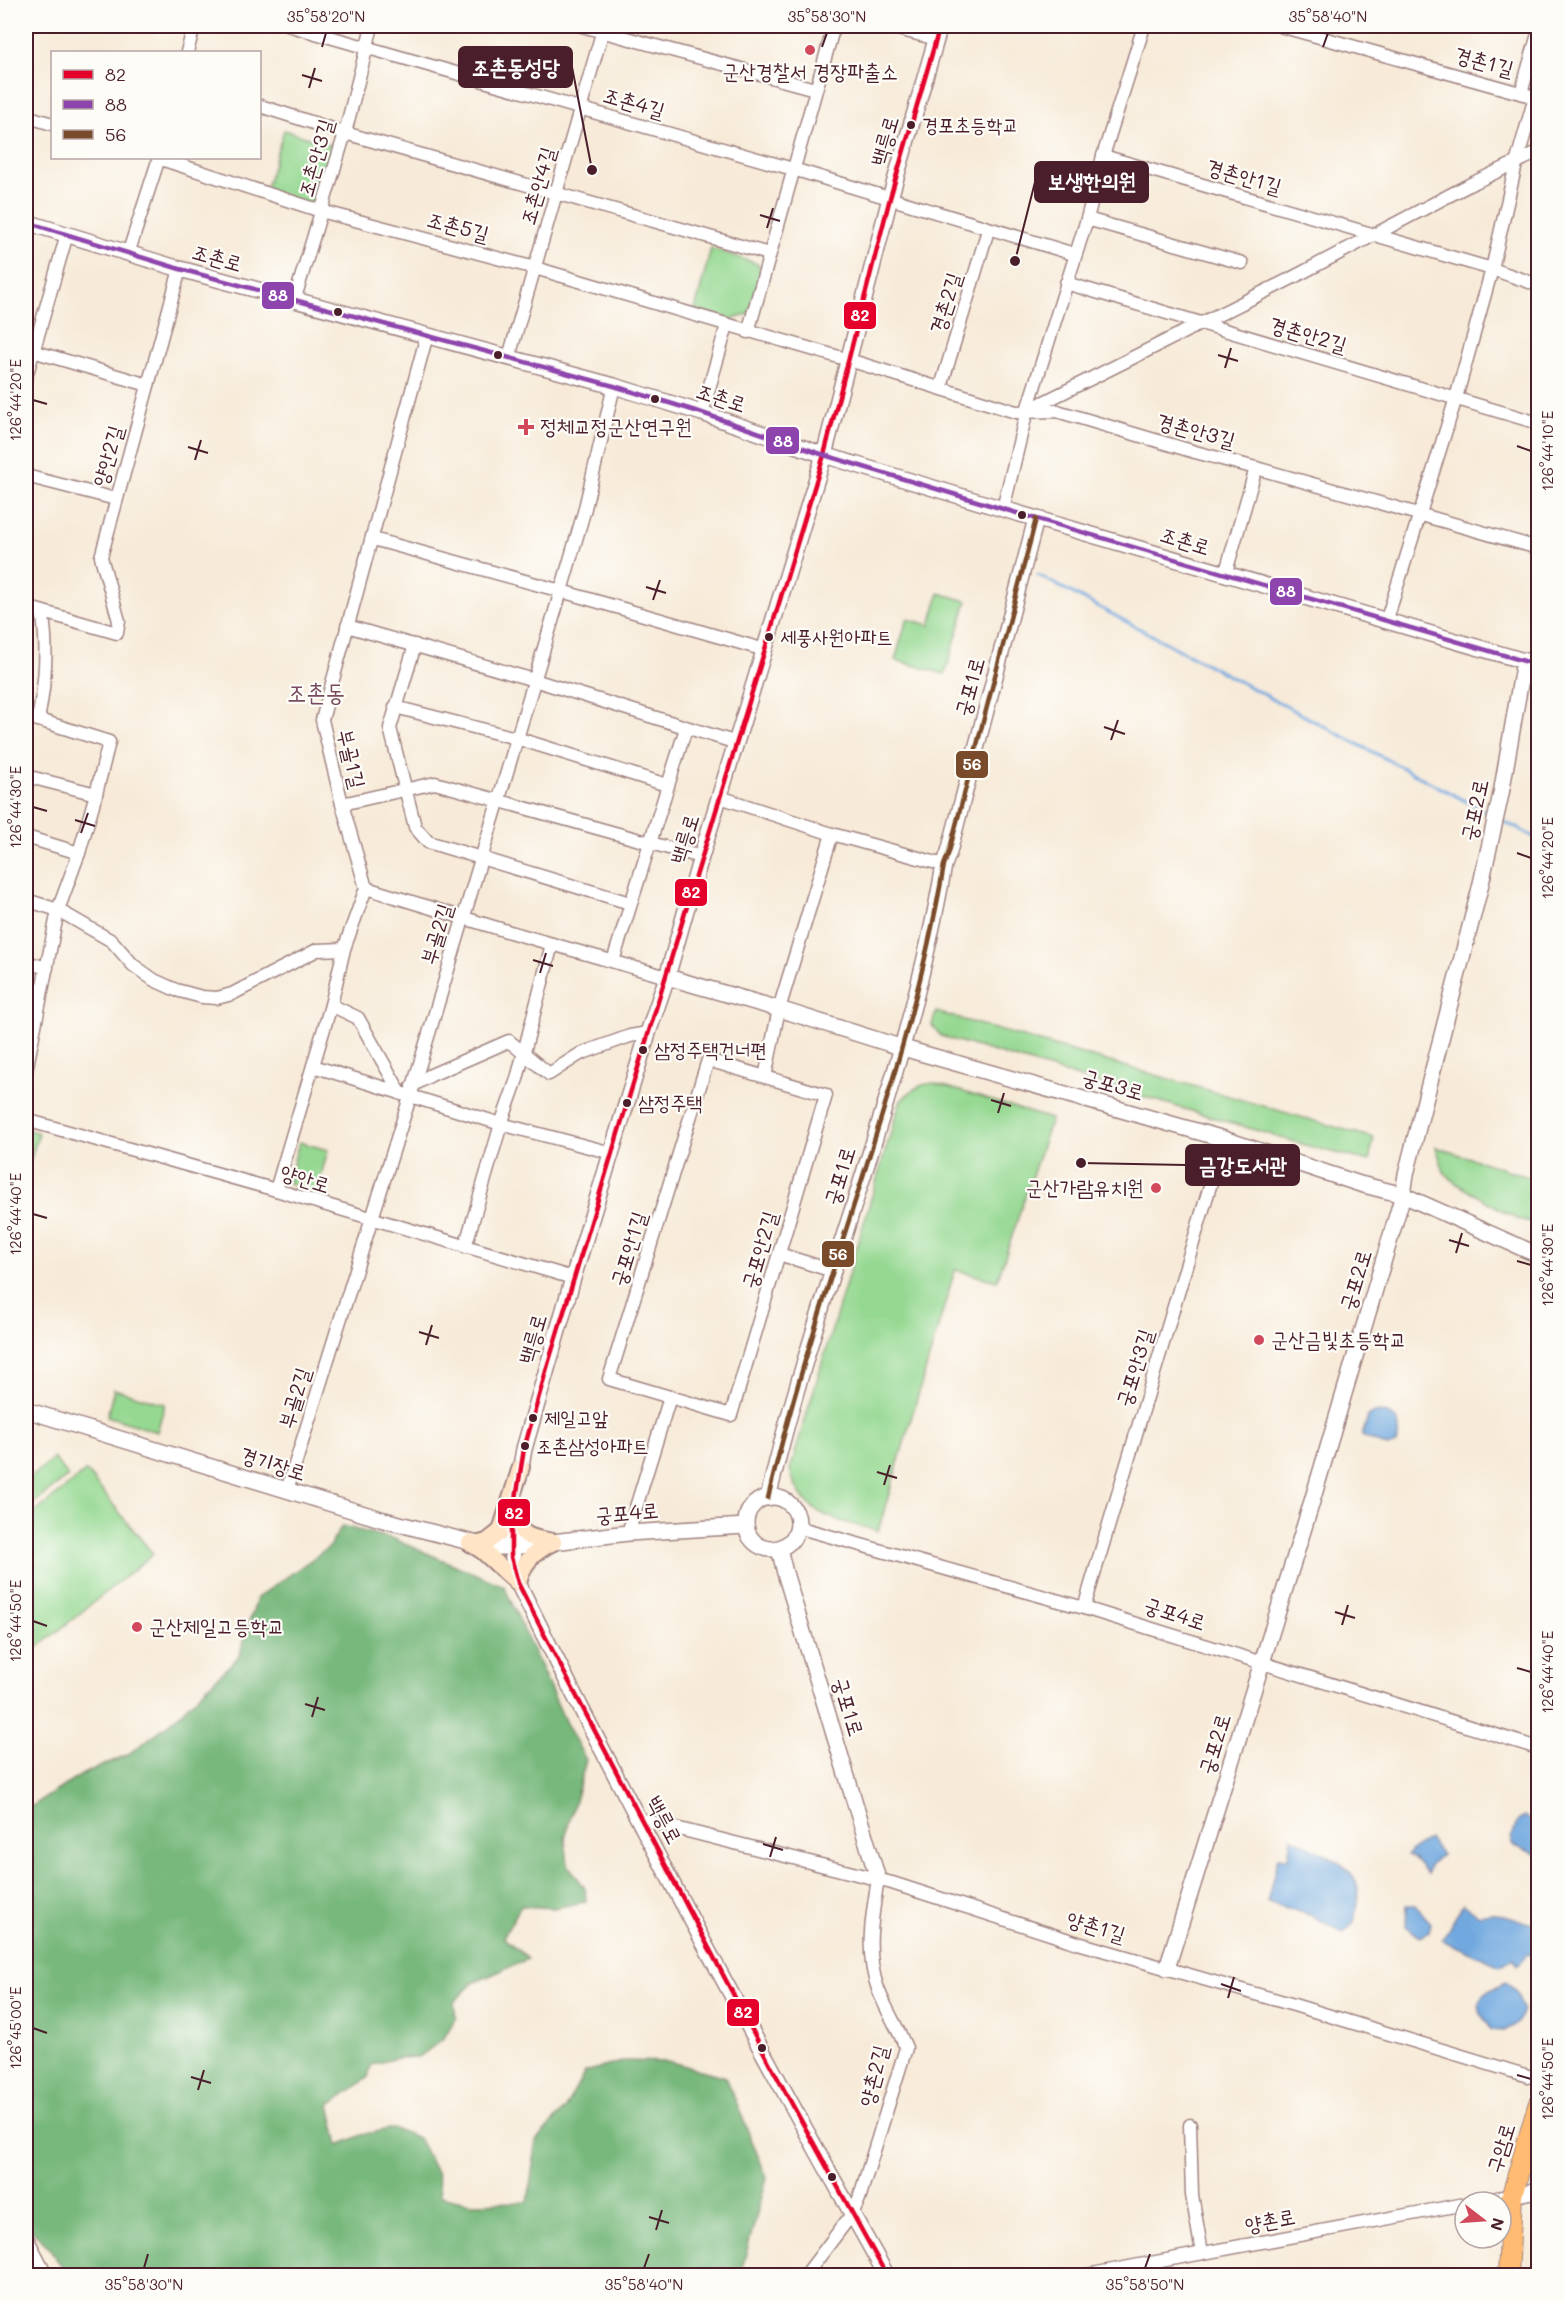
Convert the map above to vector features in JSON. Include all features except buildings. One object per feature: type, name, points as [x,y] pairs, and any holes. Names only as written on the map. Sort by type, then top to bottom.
[{"type":"main road","points":[[473,1544],[487,1542],[501,1531],[520,1467]]},
{"type":"main road","points":[[513,1513],[517,1527],[525,1535],[553,1542]]},
{"type":"main road","points":[[473,1544],[518,1583],[521,1570],[534,1552],[553,1542]]},
{"type":"main road","name":"구암로","points":[[1513,2192],[1539,2106]]},
{"type":"main road","name":"구암로","points":[[1508,2276],[1509,2250]]},
{"type":"street","points":[[187,51],[194,26]]},
{"type":"street","name":"조촌4길","points":[[291,26],[890,198]]},
{"type":"street","name":"조촌안3길","points":[[294,301],[345,133],[372,26]]},
{"type":"street","points":[[582,26],[603,29],[816,89]]},
{"type":"street","points":[[748,332],[834,26]]},
{"type":"street","points":[[886,26],[939,32]]},
{"type":"street","points":[[1002,509],[1027,410],[1144,26]]},
{"type":"street","name":"경촌1길","points":[[1280,26],[1537,97]]},
{"type":"street","name":"조촌안4길","points":[[508,357],[603,29]]},
{"type":"street","name":"백릉로","points":[[887,2276],[771,2066],[640,1820],[518,1583],[511,1557],[511,1547],[513,1513],[520,1467],[573,1278],[667,976],[824,455],[890,198],[939,32]]},
{"type":"street","points":[[1521,93],[1539,34]]},
{"type":"street","points":[[1386,622],[1456,398],[1492,269],[1516,164],[1537,97]]},
{"type":"street","points":[[261,106],[345,133],[769,254]]},
{"type":"street","points":[[26,116],[51,124]]},
{"type":"street","points":[[849,360],[1016,412],[1027,410],[1373,236],[1468,185],[1539,152]]},
{"type":"street","name":"경촌안1길","points":[[1103,156],[1492,269],[1539,285]]},
{"type":"street","points":[[128,254],[159,159]]},
{"type":"street","name":"조촌5길","points":[[162,159],[321,211],[535,268],[849,360]]},
{"type":"street","name":"백릉로","points":[[890,198],[988,230]]},
{"type":"street","points":[[1087,219],[1242,263]]},
{"type":"street","name":"조촌로","points":[[26,222],[128,254],[294,301],[427,334],[614,386],[702,413],[824,455],[900,476],[1002,509],[1531,663]]},
{"type":"street","points":[[988,230],[1074,254]]},
{"type":"street","name":"경촌2길","points":[[941,387],[988,230]]},
{"type":"street","points":[[26,377],[30,350],[67,234]]},
{"type":"street","name":"양안2길","points":[[42,612],[117,633],[119,621],[101,557],[180,269]]},
{"type":"street","name":"경촌안2길","points":[[1066,283],[1539,423]]},
{"type":"street","points":[[702,413],[728,325]]},
{"type":"street","name":"부골1길","points":[[366,888],[342,804],[322,720],[427,334]]},
{"type":"street","points":[[30,350],[148,385]]},
{"type":"street","name":"부골2길","points":[[287,1490],[561,591],[584,512],[614,386]]},
{"type":"street","name":"경촌안3길","points":[[1027,410],[1057,411],[1539,548]]},
{"type":"street","points":[[1225,575],[1256,468]]},
{"type":"street","points":[[26,476],[116,499]]},
{"type":"street","name":"궁포1로","points":[[768,1498],[791,1407],[903,1048],[944,865],[1036,519]]},
{"type":"street","points":[[373,539],[765,650]]},
{"type":"street","points":[[26,607],[42,612],[45,628],[44,690],[38,720]]},
{"type":"street","points":[[347,626],[534,680],[737,743]]},
{"type":"street","points":[[415,645],[390,728],[416,827],[428,842],[630,903]]},
{"type":"street","name":"궁포2로","points":[[1167,1968],[1262,1664],[1403,1195],[1406,1174],[1480,888],[1531,663]]},
{"type":"street","points":[[395,707],[516,738],[666,785]]},
{"type":"street","points":[[26,716],[109,742],[79,853],[58,910],[47,968],[30,1030],[26,1071]]},
{"type":"street","points":[[613,961],[666,785],[686,728]]},
{"type":"street","points":[[26,776],[96,794]]},
{"type":"street","points":[[342,804],[435,783],[701,857]]},
{"type":"street","points":[[720,796],[832,834],[944,865]]},
{"type":"street","points":[[765,1077],[779,1009],[832,834]]},
{"type":"street","points":[[26,837],[79,853]]},
{"type":"street","points":[[276,1190],[331,1005],[344,950],[366,888],[462,918],[667,976]]},
{"type":"street","points":[[26,900],[58,910],[112,941],[133,965],[154,980],[202,998],[217,998],[232,994],[317,950],[344,950]]},
{"type":"street","points":[[465,1247],[523,1054],[552,944]]},
{"type":"street","points":[[26,962],[47,968]]},
{"type":"street","name":"궁포3로","points":[[667,976],[903,1048],[1224,1139],[1360,1184],[1403,1195],[1539,1255]]},
{"type":"street","points":[[331,1005],[358,1018],[408,1092]]},
{"type":"street","points":[[408,1092],[431,1075],[509,1041],[549,1074],[580,1054],[630,1036],[648,1033]]},
{"type":"street","name":"궁포안1길","points":[[670,1397],[609,1379],[708,1060],[765,1077]]},
{"type":"street","points":[[313,1066],[408,1092],[501,1124],[612,1153]]},
{"type":"street","name":"궁포안2길","points":[[670,1397],[731,1415],[779,1254],[826,1095],[765,1077]]},
{"type":"street","name":"양안로","points":[[26,1120],[276,1190],[573,1278]]},
{"type":"street","name":"궁포안3길","points":[[1084,1608],[1224,1139]]},
{"type":"street","points":[[779,1254],[832,1271]]},
{"type":"street","points":[[628,1533],[670,1397]]},
{"type":"street","name":"경기장로","points":[[26,1410],[473,1544],[511,1547]]},
{"type":"street","points":[[768,1498],[776,1498],[790,1505],[797,1519],[797,1527],[792,1540],[779,1548],[772,1549],[758,1545],[748,1533],[746,1526],[750,1511],[761,1500],[768,1498]]},
{"type":"street","name":"궁포4로","points":[[511,1547],[628,1533],[746,1526]]},
{"type":"street","name":"궁포4로","points":[[797,1527],[1084,1608],[1539,1748]]},
{"type":"street","name":"궁포1로","points":[[779,1548],[878,1879]]},
{"type":"street","name":"양촌1길","points":[[640,1820],[878,1879],[1078,1943],[1539,2079]]},
{"type":"street","name":"양촌2길","points":[[806,2276],[852,2214],[868,2174],[906,2048],[878,1988],[871,1957],[870,1929],[878,1879]]},
{"type":"street","points":[[1190,2125],[1192,2195],[1202,2253]]},
{"type":"street","points":[[1513,2195],[1539,2190]]},
{"type":"street","name":"양촌로","points":[[1081,2276],[1453,2206]]},
{"type":"street","points":[[26,2236],[46,2276]]},
{"type":"green space","points":[[284,130],[334,146],[314,207],[265,191]]},
{"type":"green space","points":[[711,248],[758,264],[761,272],[749,314],[731,320],[695,310]]},
{"type":"green space","points":[[939,593],[967,601],[945,674],[895,660],[907,619],[930,625]]},
{"type":"green space","points":[[936,1012],[1374,1138],[1369,1161],[1312,1147],[941,1036],[932,1025]]},
{"type":"green space","points":[[934,1083],[1051,1119],[997,1281],[955,1270],[878,1531],[835,1519],[812,1507],[803,1498],[790,1470],[900,1102],[915,1089]]},
{"type":"green space","points":[[26,1129],[39,1133],[26,1174]]},
{"type":"green space","points":[[299,1142],[328,1150],[317,1191],[288,1183]]},
{"type":"green space","points":[[1436,1147],[1538,1180],[1538,1223],[1517,1219],[1457,1184],[1444,1172]]},
{"type":"green space","points":[[114,1389],[165,1404],[157,1432],[107,1416]]},
{"type":"green space","points":[[54,1458],[68,1476],[26,1509],[26,1481]]},
{"type":"green space","points":[[86,1471],[153,1554],[26,1657],[26,1520]]},
{"type":"green space","points":[[342,1526],[394,1539],[504,1586],[566,1723],[586,1760],[565,1838],[568,1865],[585,1888],[586,1902],[554,1908],[521,1906],[503,1937],[528,1959],[473,1983],[454,2002],[456,2017],[444,2038],[419,2057],[396,2058],[371,2065],[368,2078],[330,2105],[339,2145],[362,2135],[393,2128],[418,2138],[438,2176],[440,2196],[471,2203],[528,2202],[536,2141],[564,2110],[585,2072],[625,2061],[671,2062],[726,2077],[767,2178],[740,2275],[67,2275],[48,2246],[26,2226],[26,1810],[83,1774],[127,1755],[170,1723],[239,1656],[257,1598],[329,1547]]},
{"type":"water","points":[[1375,1412],[1394,1417],[1397,1421],[1399,1431],[1396,1444],[1388,1447],[1362,1436],[1368,1416]]},
{"type":"water","points":[[1525,1816],[1538,1826],[1538,1855],[1512,1845],[1517,1822]]},
{"type":"water","points":[[1291,1837],[1332,1858],[1342,1865],[1356,1881],[1358,1895],[1354,1923],[1343,1933],[1313,1916],[1267,1902],[1278,1857],[1288,1858]]},
{"type":"water","points":[[1429,1839],[1442,1855],[1429,1865],[1428,1874],[1414,1858],[1407,1856],[1413,1849]]},
{"type":"water","points":[[1463,1904],[1479,1915],[1492,1913],[1538,1925],[1538,1957],[1527,1954],[1517,1965],[1513,1958],[1500,1966],[1442,1940]]},
{"type":"water","points":[[1407,1905],[1415,1905],[1431,1923],[1429,1931],[1420,1937],[1406,1926]]},
{"type":"water","points":[[1506,1982],[1516,1991],[1523,2010],[1517,2024],[1504,2031],[1491,2030],[1481,2012],[1480,2000],[1483,1995]]},
{"type":"waterway","points":[[1038,575],[1490,814]]},
{"type":"waterway","points":[[1501,820],[1538,839]]},
{"type":"transit line","name":"82","points":[[887,2276],[771,2066],[518,1583],[511,1557],[511,1530],[524,1449],[548,1364],[824,455],[890,198],[940,26]]},
{"type":"transit line","name":"88","points":[[26,222],[180,269],[614,386],[702,413],[824,455],[1538,665]]},
{"type":"transit line","name":"56","points":[[768,1498],[811,1340],[908,1026],[928,946],[944,865],[1036,519]]},
{"type":"place","name":"군산경찰서 경장파출소","points":[[810,50]]},
{"type":"place","name":"경포초등학교","points":[[911,125]]},
{"type":"place","name":"조촌동성당","points":[[592,170]]},
{"type":"place","name":"보생한의원","points":[[1015,261]]},
{"type":"place","name":"정체교정군산연구원","points":[[526,427]]},
{"type":"place","name":"세풍사원아파트","points":[[769,637]]},
{"type":"place","name":"삼정주택건너편","points":[[643,1050]]},
{"type":"place","name":"삼정주택","points":[[627,1103]]},
{"type":"place","name":"금강도서관","points":[[1081,1163]]},
{"type":"place","name":"군산가람유치원","points":[[1156,1188]]},
{"type":"place","name":"군산금빛초등학교","points":[[1259,1340]]},
{"type":"place","name":"제일고앞","points":[[533,1418]]},
{"type":"place","name":"조촌삼성아파트","points":[[525,1446]]},
{"type":"place","name":"군산제일고등학교","points":[[137,1627]]},
{"type":"district","name":"조촌동","points":[[316,693]]}]
